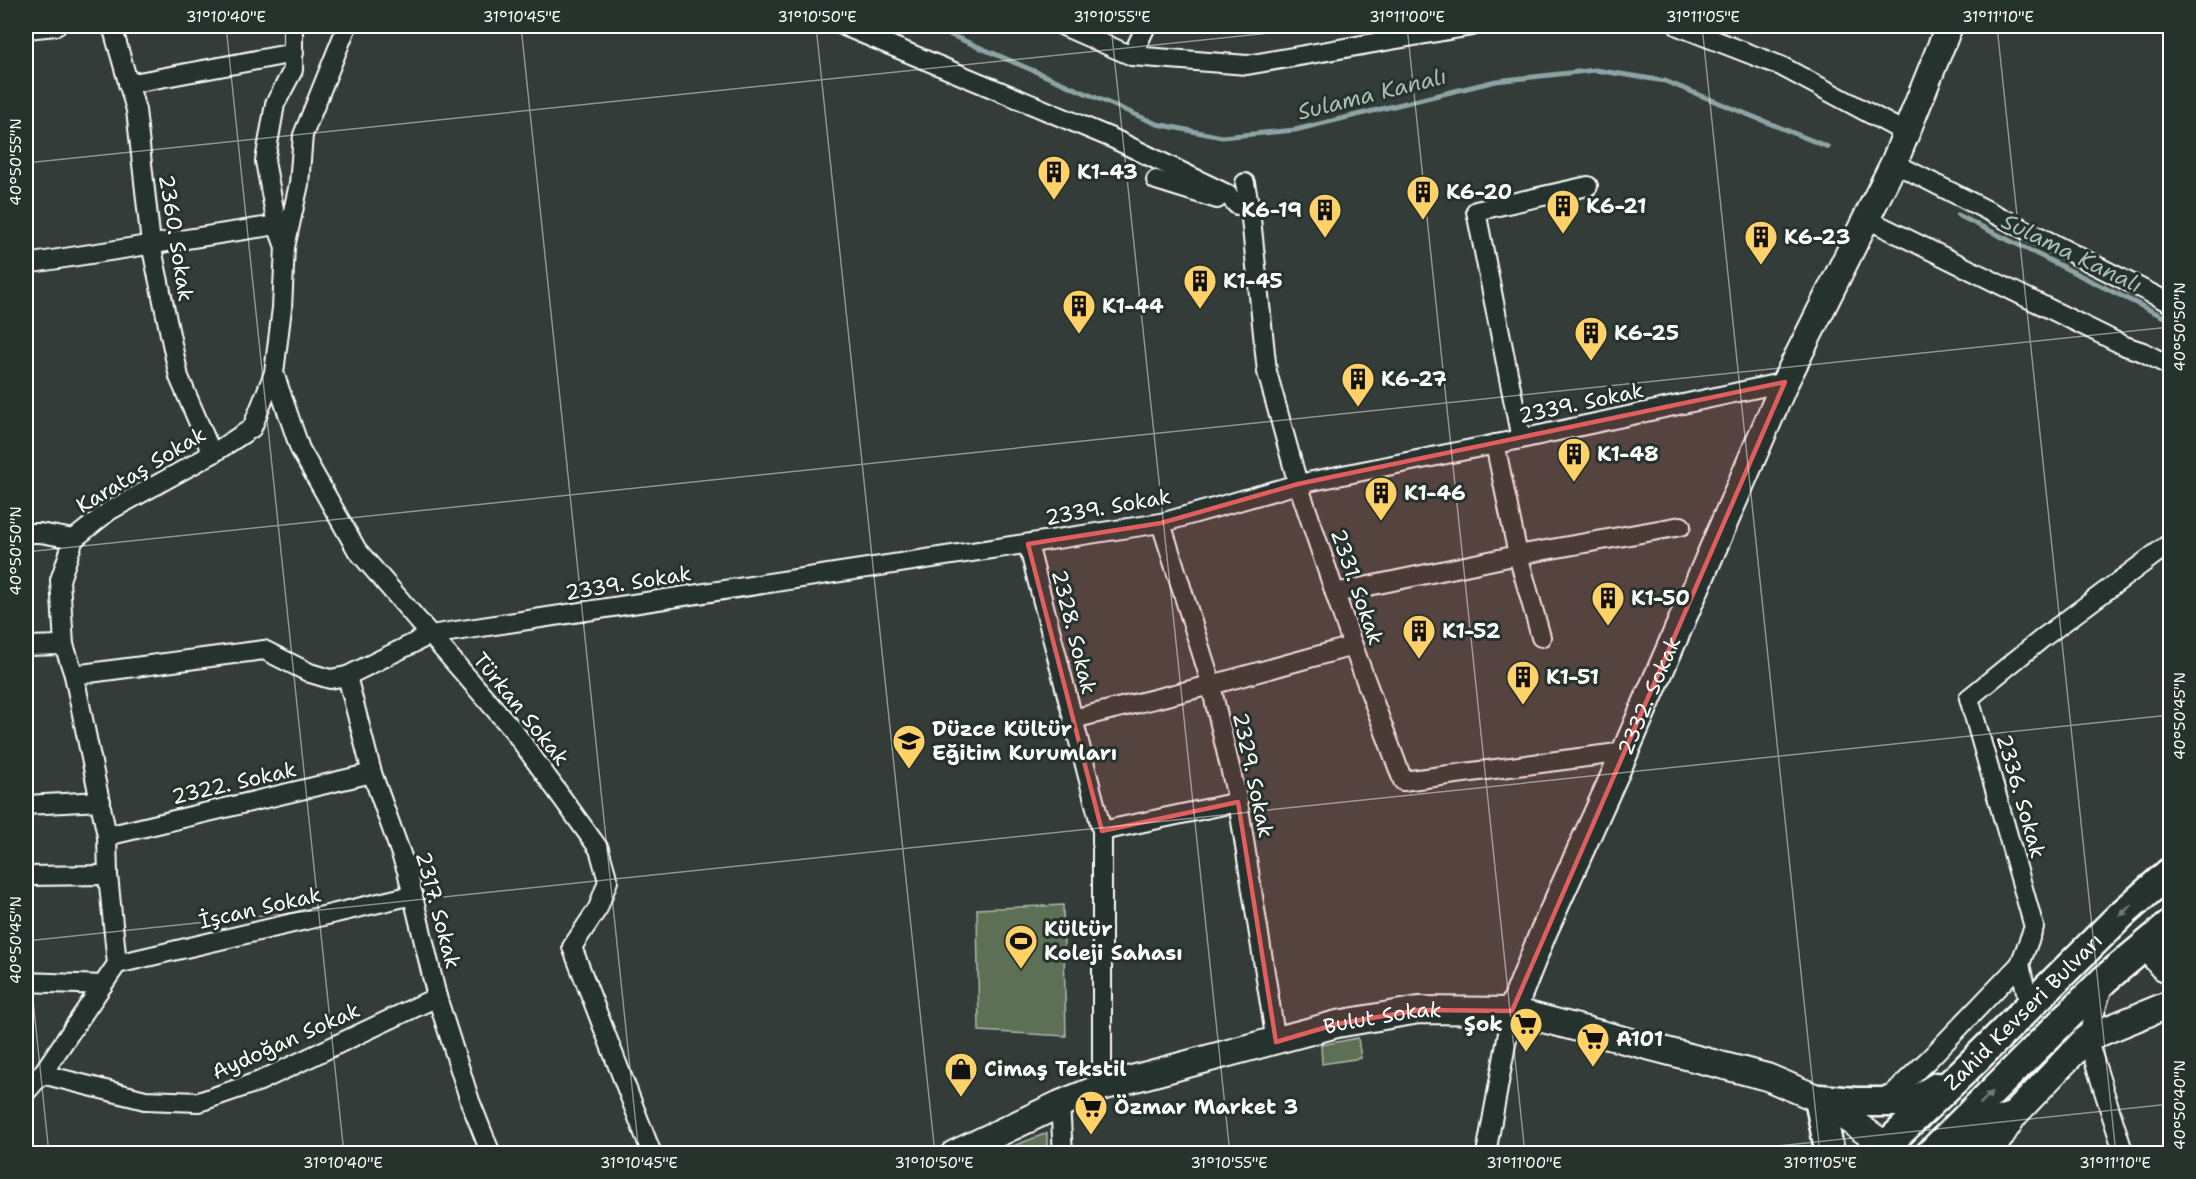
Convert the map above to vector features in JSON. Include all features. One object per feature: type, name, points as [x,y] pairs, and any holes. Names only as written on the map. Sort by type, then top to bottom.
[{"type":"main road","name":"2332. Sokak","points":[[1512,1011],[1543,933],[1625,752],[1785,382],[1894,163],[1949,26]]},
{"type":"main road","name":"Zahid Kevseri Bulvarı","points":[[1881,1151],[2121,915],[2170,872]]},
{"type":"main road","name":"Zahid Kevseri Bulvarı","points":[[1929,1154],[2105,980],[2170,925]]},
{"type":"main road","points":[[2147,946],[2162,966],[2170,970]]},
{"type":"main road","points":[[1989,1154],[2014,1115],[2087,1038],[2170,1004]]},
{"type":"main road","name":"Bulut Sokak","points":[[954,1154],[1060,1104],[1102,1087],[1336,1024],[1419,1010],[1512,1011],[1767,1077],[1819,1099],[1881,1151]]},
{"type":"main road","points":[[1830,1154],[1819,1099],[1913,1102],[1963,1072]]},
{"type":"main road","points":[[1954,1154],[1985,1125],[2014,1115]]},
{"type":"street","points":[[26,29],[56,26]]},
{"type":"street","name":"2360. Sokak","points":[[112,26],[136,110],[150,244],[179,377],[212,454]]},
{"type":"street","name":"Karataş Sokak","points":[[117,964],[108,875],[107,836],[74,675],[64,645],[60,580],[74,539],[110,511],[212,454],[252,428],[274,373],[282,308],[285,247],[277,225],[265,161],[275,104],[293,70],[293,26]]},
{"type":"street","points":[[285,247],[298,184],[303,135],[347,26]]},
{"type":"street","points":[[844,26],[1114,139],[1227,194],[1244,207]]},
{"type":"street","points":[[1063,26],[1132,56],[1247,65],[1472,26]]},
{"type":"street","points":[[1132,56],[1146,26]]},
{"type":"street","points":[[1678,26],[1780,66],[1906,133]]},
{"type":"street","points":[[128,84],[294,53]]},
{"type":"street","points":[[1894,163],[2170,303]]},
{"type":"street","points":[[1156,180],[1244,207]]},
{"type":"street","name":"2331. Sokak","points":[[1245,183],[1244,207],[1267,372],[1298,484],[1353,646],[1403,781],[1625,752]]},
{"type":"street","points":[[1521,440],[1476,211],[1588,186]]},
{"type":"street","points":[[1870,212],[2125,346],[2143,352],[2170,366]]},
{"type":"street","points":[[26,264],[277,225]]},
{"type":"street","name":"Türkan Sokak","points":[[274,373],[300,449],[357,550],[513,730],[599,849],[608,881],[598,908],[572,947],[652,1154]]},
{"type":"street","name":"2339. Sokak","points":[[430,635],[1161,523],[1298,484],[1521,440],[1785,382]]},
{"type":"street","points":[[1495,444],[1518,555],[1541,637]]},
{"type":"street","name":"2329. Sokak","points":[[1161,523],[1211,685],[1238,802],[1275,1042]]},
{"type":"street","points":[[1335,593],[1518,555],[1681,526]]},
{"type":"street","points":[[26,533],[74,539]]},
{"type":"street","name":"2336. Sokak","points":[[1884,1102],[1929,1059],[2020,964],[2034,927],[1969,698],[2044,637],[2170,543]]},
{"type":"street","name":"2328. Sokak","points":[[1028,544],[1102,831],[1102,1087]]},
{"type":"street","points":[[74,675],[264,651],[310,673],[330,679],[347,676],[430,635]]},
{"type":"street","points":[[26,646],[64,645]]},
{"type":"street","points":[[1073,719],[1211,685],[1353,646]]},
{"type":"street","name":"2317. Sokak","points":[[347,676],[372,773],[407,871],[437,997],[470,1101],[491,1154]]},
{"type":"street","name":"2322. Sokak","points":[[107,836],[372,773]]},
{"type":"street","points":[[26,804],[101,801]]},
{"type":"street","points":[[1102,831],[1238,802]]},
{"type":"street","points":[[26,876],[108,875]]},
{"type":"street","name":"İşcan Sokak","points":[[117,964],[413,895]]},
{"type":"street","points":[[26,1092],[42,1074],[117,964]]},
{"type":"street","points":[[2020,964],[2029,1006]]},
{"type":"street","points":[[2105,980],[2087,1038],[2124,1154]]},
{"type":"street","points":[[26,982],[103,985]]},
{"type":"street","name":"Aydoğan Sokak","points":[[42,1074],[145,1100],[199,1102],[260,1081],[437,997]]},
{"type":"street","points":[[1486,1154],[1512,1011]]},
{"type":"street","points":[[1060,1104],[1063,1154]]},
{"type":"highlighted area","points":[[1785,382],[1512,1011],[1419,1010],[1337,1024],[1276,1042],[1238,802],[1102,831],[1028,544],[1161,523],[1298,484]]},
{"type":"green space","name":"Kültür Koleji Sahası","points":[[1063,905],[1066,1036],[979,1031],[977,909]]},
{"type":"green space","points":[[1358,1038],[1361,1058],[1322,1064],[1321,1045]]},
{"type":"green space","points":[[1047,1133],[1047,1153],[995,1153]]},
{"type":"waterway","name":"Sulama Kanalı","points":[[930,26],[1157,124],[1222,137],[1295,130],[1496,81],[1595,70],[1665,81],[1828,147]]},
{"type":"waterway","name":"Sulama Kanalı","points":[[1958,215],[2170,320]]},
{"type":"place","name":"K1-43","points":[[1054,201]]},
{"type":"place","name":"K6-20","points":[[1423,221]]},
{"type":"place","name":"K6-21","points":[[1563,235]]},
{"type":"place","name":"K6-19","points":[[1325,239]]},
{"type":"place","name":"K6-23","points":[[1761,266]]},
{"type":"place","name":"K1-45","points":[[1200,310]]},
{"type":"place","name":"K1-44","points":[[1079,335]]},
{"type":"place","name":"K6-25","points":[[1591,362]]},
{"type":"place","name":"K6-27","points":[[1358,408]]},
{"type":"place","name":"K1-48","points":[[1574,483]]},
{"type":"place","name":"K1-46","points":[[1381,522]]},
{"type":"place","name":"K1-50","points":[[1608,627]]},
{"type":"place","name":"K1-52","points":[[1419,660]]},
{"type":"place","name":"K1-51","points":[[1523,706]]},
{"type":"place","name":"Düzce Kültür Eğitim Kurumları","points":[[909,770]]},
{"type":"place","name":"Kültür Koleji Sahası","points":[[1021,970]]},
{"type":"place","name":"Şok","points":[[1526,1053]]},
{"type":"place","name":"A101","points":[[1593,1068]]},
{"type":"place","name":"Cimaş Tekstil","points":[[961,1098]]},
{"type":"place","name":"Özmar Market 3","points":[[1091,1136]]}]
